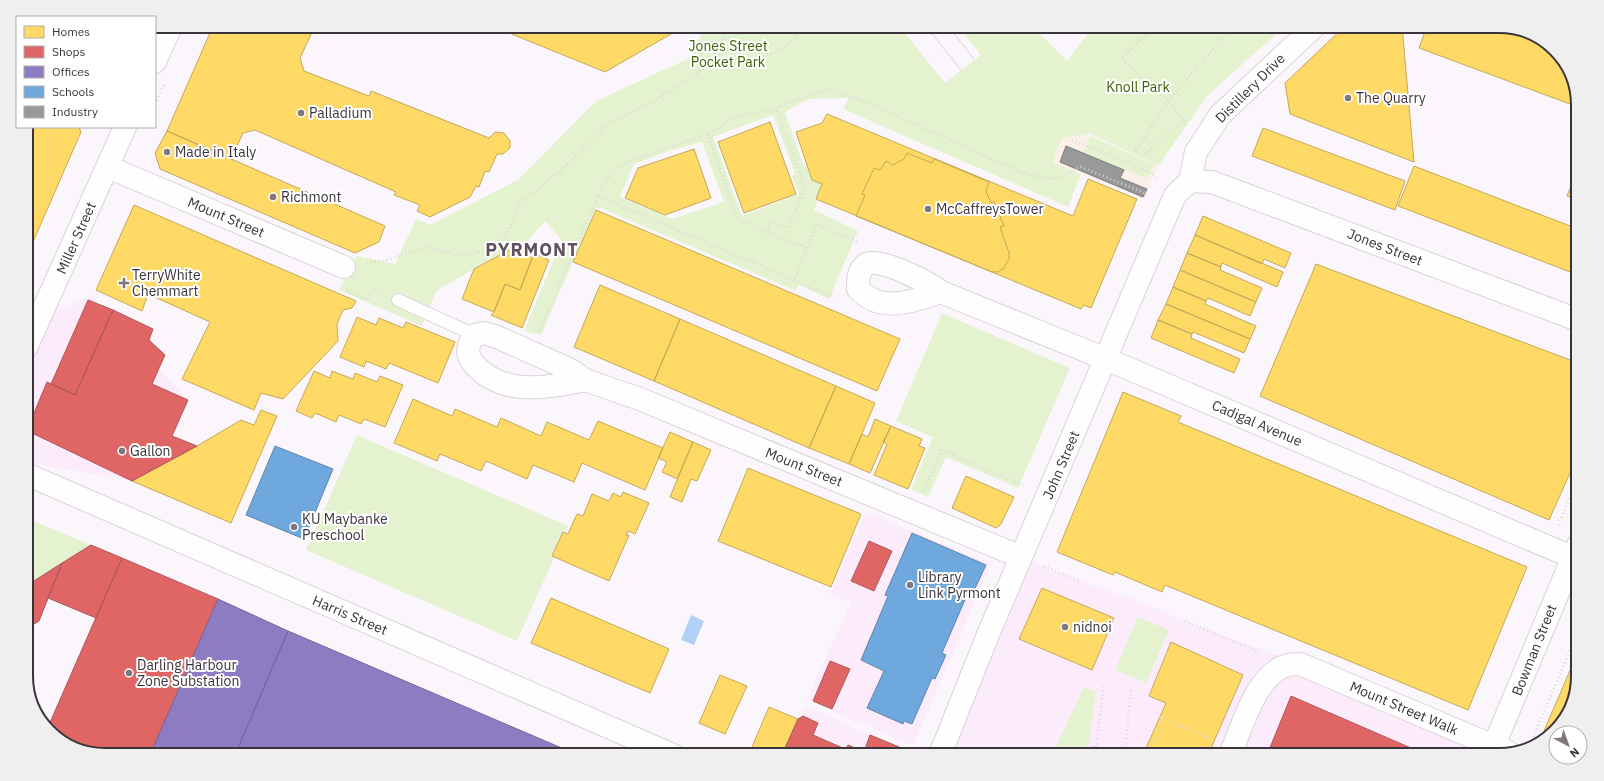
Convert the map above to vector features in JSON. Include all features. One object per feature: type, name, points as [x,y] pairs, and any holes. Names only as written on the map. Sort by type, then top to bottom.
[{"type":"street","points":[[156,60],[168,33]]},
{"type":"street","name":"Distillery Drive","points":[[1182,188],[1196,152],[1220,115],[1308,33]]},
{"type":"street","name":"Miller Street","points":[[33,314],[108,167],[125,128]]},
{"type":"street","name":"Mount Street","points":[[108,167],[344,267]]},
{"type":"street","name":"Jones Street","points":[[1182,188],[1212,182],[1571,317]]},
{"type":"street","name":"John Street","points":[[943,748],[1021,557],[1106,359],[1182,188]]},
{"type":"street","name":"Cadigal Avenue","points":[[941,292],[1571,549]]},
{"type":"street","name":"Mount Street","points":[[585,380],[543,387],[522,388],[500,382],[490,378],[478,369],[471,360],[468,352],[470,341],[474,335],[484,333],[497,337],[572,370],[585,380],[640,399],[1021,557]]},
{"type":"street","name":"Harris Street","points":[[33,477],[657,748]]},
{"type":"street","name":"Bowman Street","points":[[1498,748],[1571,561]]},
{"type":"street","name":"Mount Street Walk","points":[[1233,748],[1256,693],[1264,681],[1275,671],[1288,665],[1300,664],[1490,748]]},
{"type":"lane","name":"Mount Street","points":[[398,300],[474,335]]},
{"type":"path","points":[[719,59],[725,33]]},
{"type":"path","points":[[344,267],[385,261],[424,247],[464,256],[489,250],[509,230],[520,203],[561,170],[606,125],[654,101],[719,59],[749,60],[779,51],[795,39],[798,33]]},
{"type":"path","points":[[1147,33],[1121,59],[1168,100],[1184,120],[1185,128]]},
{"type":"path","points":[[1184,120],[1143,156],[1136,150],[1168,100],[1227,33]]},
{"type":"path","points":[[530,352],[604,181],[615,170],[629,161],[708,134],[731,120],[751,113],[768,111],[815,93],[831,89],[871,104],[1018,171],[1043,178],[1060,177],[1070,173],[1074,168],[1081,167],[1145,193]]},
{"type":"path","points":[[768,232],[772,221],[788,228],[805,188],[776,108]]},
{"type":"path","points":[[708,134],[736,217],[807,248]]},
{"type":"path","points":[[1072,140],[1150,173],[1164,183],[1182,188]]},
{"type":"path","points":[[598,196],[812,289],[837,298]]},
{"type":"path","points":[[794,280],[818,224],[857,242]]},
{"type":"path","points":[[341,289],[367,300],[372,289],[398,300]]},
{"type":"path","points":[[915,513],[942,450],[1048,496]]},
{"type":"path","points":[[1554,529],[1558,526],[1571,495]]},
{"type":"path","points":[[1044,566],[1080,581]]},
{"type":"path","points":[[1185,621],[1259,652]]},
{"type":"path","points":[[1532,740],[1571,648]]},
{"type":"path","points":[[1093,748],[1094,745],[1098,746],[1104,685]]},
{"type":"path","points":[[1126,748],[1131,688]]},
{"type":"path","points":[[1160,717],[1213,739]]},
{"type":"path","points":[[1151,748],[1164,719]]},
{"type":"shaded area","points":[[1088,134],[1158,166],[1144,199],[1053,163],[1062,138]]},
{"type":"shaded area","points":[[92,296],[188,400],[132,481],[33,463],[33,314],[40,317]]},
{"type":"shaded area","points":[[866,512],[991,564],[913,746],[806,700],[851,603],[830,594]]},
{"type":"shaded area","points":[[1021,557],[1080,581],[1130,598],[1185,621],[1300,664],[1485,748],[943,748]]},
{"type":"shaded area","points":[[805,706],[900,748],[785,748]]},
{"type":"green space","points":[[701,33],[905,33],[945,83],[981,55],[964,33],[1039,33],[1067,61],[1089,33],[1277,33],[1208,95],[1158,166],[1089,133],[1062,138],[1053,163],[1081,174],[1068,207],[843,109],[849,98],[809,99],[785,112],[804,167],[810,165],[825,184],[814,210],[858,231],[829,299],[799,285],[796,291],[601,208],[596,208],[541,335],[524,331],[562,240],[545,221],[527,241],[436,291],[422,326],[339,290],[357,256],[395,264],[416,219],[430,225],[518,180],[596,101],[692,57]],"holes":[[[773,115],[795,174],[792,176],[799,194],[742,216],[713,137]],[[702,142],[724,202],[672,219],[620,197],[634,164],[672,150]]]},
{"type":"green space","points":[[1090,136],[1154,165],[1147,179],[1083,152]]},
{"type":"green space","points":[[942,313],[1070,368],[1018,488],[946,457],[928,497],[911,489],[933,437],[896,421]]},
{"type":"green space","points":[[357,435],[568,526],[517,641],[306,550]]},
{"type":"green space","points":[[33,521],[91,545],[33,582]]},
{"type":"green space","points":[[1138,617],[1169,630],[1146,683],[1115,670]]},
{"type":"green space","points":[[1084,687],[1096,692],[1088,748],[1055,748]]},
{"type":"water","points":[[691,615],[704,621],[694,645],[681,640]]},
{"type":"building: Homes","name":"Palladium","points":[[210,33],[312,33],[300,58],[304,71],[369,96],[371,91],[489,138],[495,132],[504,133],[510,141],[510,148],[503,154],[497,154],[489,172],[485,171],[479,187],[476,186],[470,197],[430,217],[417,211],[420,205],[394,195],[396,192],[255,130],[243,133],[231,159],[167,131]]},
{"type":"building: Homes","points":[[509,33],[673,33],[605,72]]},
{"type":"building: Homes","name":"The Quarry","points":[[1338,33],[1403,33],[1414,162],[1290,114],[1285,83]]},
{"type":"building: Homes","points":[[1424,33],[1500,33],[1513,34],[1531,40],[1553,57],[1564,73],[1570,91],[1571,104],[1419,48]]},
{"type":"building: Homes","points":[[827,114],[1073,216],[1088,179],[1137,199],[1091,308],[1083,305],[1081,309],[816,199],[822,184],[812,180],[796,132],[822,123]]},
{"type":"building: Homes","points":[[770,122],[796,194],[744,213],[718,142]]},
{"type":"building: Homes","points":[[33,128],[79,128],[81,132],[33,242]]},
{"type":"building: Homes","points":[[1263,128],[1405,181],[1395,210],[1252,156]]},
{"type":"building: Homes","name":"Richmont","points":[[167,131],[385,226],[379,242],[355,253],[160,169],[155,153]]},
{"type":"building: Homes","points":[[694,149],[711,198],[665,215],[625,198],[638,168]]},
{"type":"building: Homes","name":"McCaffreysTower","points":[[907,153],[932,163],[934,159],[989,182],[986,191],[991,203],[994,202],[1004,226],[1000,227],[1009,253],[1009,259],[1003,269],[998,272],[992,272],[856,216],[865,195],[862,194],[874,168],[880,170],[886,161],[893,165],[904,159]]},
{"type":"building: Homes","points":[[1414,166],[1571,226],[1571,272],[1398,206]]},
{"type":"building: Homes","points":[[1571,186],[1571,197],[1567,196]]},
{"type":"building: Homes","points":[[134,205],[356,301],[352,308],[343,310],[337,324],[338,341],[283,399],[261,393],[254,410],[182,379],[210,322],[148,294],[142,311],[96,290]]},
{"type":"building: Homes","points":[[596,210],[900,339],[877,391],[573,262]]},
{"type":"building: Homes","points":[[1203,216],[1291,253],[1285,268],[1264,259],[1262,264],[1195,235]]},
{"type":"building: Homes","points":[[1195,235],[1283,272],[1277,287],[1222,263],[1221,267],[1187,253]]},
{"type":"building: Homes","points":[[517,246],[534,253],[520,290],[505,284],[494,312],[462,299],[474,269]]},
{"type":"building: Homes","points":[[534,253],[549,260],[522,328],[491,315],[494,312],[505,284],[520,290]]},
{"type":"building: Homes","points":[[1187,253],[1221,267],[1220,270],[1262,288],[1256,302],[1180,270]]},
{"type":"building: Homes","points":[[1316,264],[1571,360],[1571,471],[1549,520],[1260,396]]},
{"type":"building: Homes","points":[[1180,270],[1256,302],[1250,316],[1208,298],[1206,301],[1173,287]]},
{"type":"building: Homes","points":[[600,285],[680,319],[654,381],[574,347]]},
{"type":"building: Homes","points":[[1173,287],[1206,301],[1205,304],[1256,326],[1250,339],[1166,304]]},
{"type":"building: Homes","points":[[1166,304],[1250,339],[1244,353],[1193,332],[1192,334],[1158,320]]},
{"type":"building: Homes","points":[[357,317],[376,325],[379,318],[403,328],[406,322],[455,342],[438,383],[389,363],[386,369],[366,361],[364,367],[340,357]]},
{"type":"building: Homes","points":[[680,319],[836,386],[809,448],[654,381]]},
{"type":"building: Homes","points":[[1158,320],[1192,334],[1191,338],[1240,359],[1234,373],[1151,338]]},
{"type":"building: Homes","points":[[314,371],[330,378],[332,371],[353,379],[355,373],[377,382],[380,376],[403,385],[385,427],[364,419],[361,424],[339,415],[336,422],[315,413],[312,418],[296,411]]},
{"type":"building: Homes","points":[[836,386],[875,403],[849,464],[809,448]]},
{"type":"building: Homes","points":[[1123,392],[1181,416],[1178,422],[1527,567],[1468,710],[1165,585],[1162,592],[1115,572],[1113,575],[1057,552]]},
{"type":"building: Homes","points":[[413,399],[452,416],[455,409],[497,427],[501,418],[541,436],[547,422],[589,440],[598,421],[663,448],[645,490],[582,463],[574,482],[533,465],[527,479],[486,461],[481,471],[440,454],[437,461],[394,443]]},
{"type":"building: Homes","points":[[261,410],[277,416],[231,523],[132,481],[197,446],[241,420],[254,425]]},
{"type":"building: Homes","points":[[875,419],[891,426],[870,473],[849,464],[862,434],[868,437]]},
{"type":"building: Homes","points":[[891,426],[922,439],[919,446],[925,448],[908,489],[874,475],[887,444],[883,442]]},
{"type":"building: Homes","points":[[670,432],[693,442],[677,479],[662,472],[667,462],[658,458]]},
{"type":"building: Homes","points":[[693,442],[711,450],[697,481],[691,479],[682,502],[670,497]]},
{"type":"building: Homes","points":[[748,468],[861,514],[831,587],[718,541]]},
{"type":"building: Homes","points":[[966,476],[1014,497],[1001,524],[996,528],[952,508]]},
{"type":"building: Homes","points":[[623,492],[649,503],[635,534],[628,531],[626,535],[629,535],[609,581],[552,556],[563,532],[568,534],[577,514],[583,516],[592,494],[609,501],[613,493],[621,497]]},
{"type":"building: Homes","points":[[1042,588],[1114,618],[1092,670],[1019,639]]},
{"type":"building: Homes","points":[[551,598],[669,649],[650,693],[531,643]]},
{"type":"building: Homes","points":[[1171,642],[1243,675],[1211,748],[1146,748],[1166,703],[1149,696]]},
{"type":"building: Homes","points":[[1571,668],[1569,695],[1566,704],[1553,724],[1548,725],[1547,730],[1543,733]]},
{"type":"building: Homes","points":[[720,675],[747,686],[725,734],[699,723]]},
{"type":"building: Homes","points":[[769,707],[798,719],[785,748],[752,747]]},
{"type":"building: Shops","points":[[88,300],[113,310],[75,395],[51,384]]},
{"type":"building: Shops","points":[[113,310],[153,329],[149,340],[165,355],[152,384],[188,400],[172,436],[197,446],[132,481],[34,434],[33,415],[47,382],[75,395]]},
{"type":"building: Shops","points":[[869,541],[892,551],[874,591],[851,581]]},
{"type":"building: Shops","points":[[91,545],[122,558],[96,618],[48,598],[62,563]]},
{"type":"building: Shops","name":"Darling Harbour Zone Substation","points":[[122,558],[218,599],[153,748],[104,748],[86,746],[65,736],[50,723]]},
{"type":"building: Shops","points":[[62,563],[39,621],[33,625],[33,582]]},
{"type":"building: Shops","points":[[830,661],[850,669],[832,709],[813,701]]},
{"type":"building: Shops","points":[[1291,696],[1411,748],[1270,748]]},
{"type":"building: Shops","points":[[803,716],[818,723],[813,735],[843,748],[785,748],[798,719]]},
{"type":"building: Shops","points":[[870,735],[902,748],[865,748]]},
{"type":"building: Shops","points":[[848,745],[855,748],[846,748]]},
{"type":"building: Offices","points":[[218,599],[288,631],[238,748],[153,748]]},
{"type":"building: Offices","points":[[288,631],[562,748],[238,748]]},
{"type":"building: Schools","points":[[275,446],[333,469],[304,539],[246,515]]},
{"type":"building: Schools","points":[[912,533],[986,565],[971,597],[967,595],[942,653],[946,655],[935,679],[932,678],[912,724],[904,721],[903,724],[867,708],[884,671],[861,660],[888,596],[885,595]]},
{"type":"building: Industry","points":[[1066,146],[1124,170],[1120,178],[1147,189],[1143,197],[1060,162]]},
{"type":"tram line","points":[[932,33],[961,70]]},
{"type":"tram line","points":[[954,33],[974,59]]},
{"type":"place","name":"The Quarry","points":[[1348,98]]},
{"type":"place","name":"Palladium","points":[[301,113]]},
{"type":"place","name":"Made in Italy","points":[[167,152]]},
{"type":"place","name":"Richmont","points":[[273,197]]},
{"type":"place","name":"McCaffreysTower","points":[[928,209]]},
{"type":"place","name":"TerryWhite Chemmart","points":[[124,283]]},
{"type":"place","name":"Gallon","points":[[122,451]]},
{"type":"place","name":"KU Maybanke Preschool","points":[[294,527]]},
{"type":"place","name":"Library Link Pyrmont","points":[[910,585]]},
{"type":"place","name":"nidnoi","points":[[1065,627]]},
{"type":"place","name":"Darling Harbour Zone Substation","points":[[129,673]]},
{"type":"district","name":"PYRMONT","points":[[532,249]]},
{"type":"park label","name":"Jones Street Pocket Park","points":[[728,54]]},
{"type":"park label","name":"Knoll Park","points":[[1138,87]]}]
